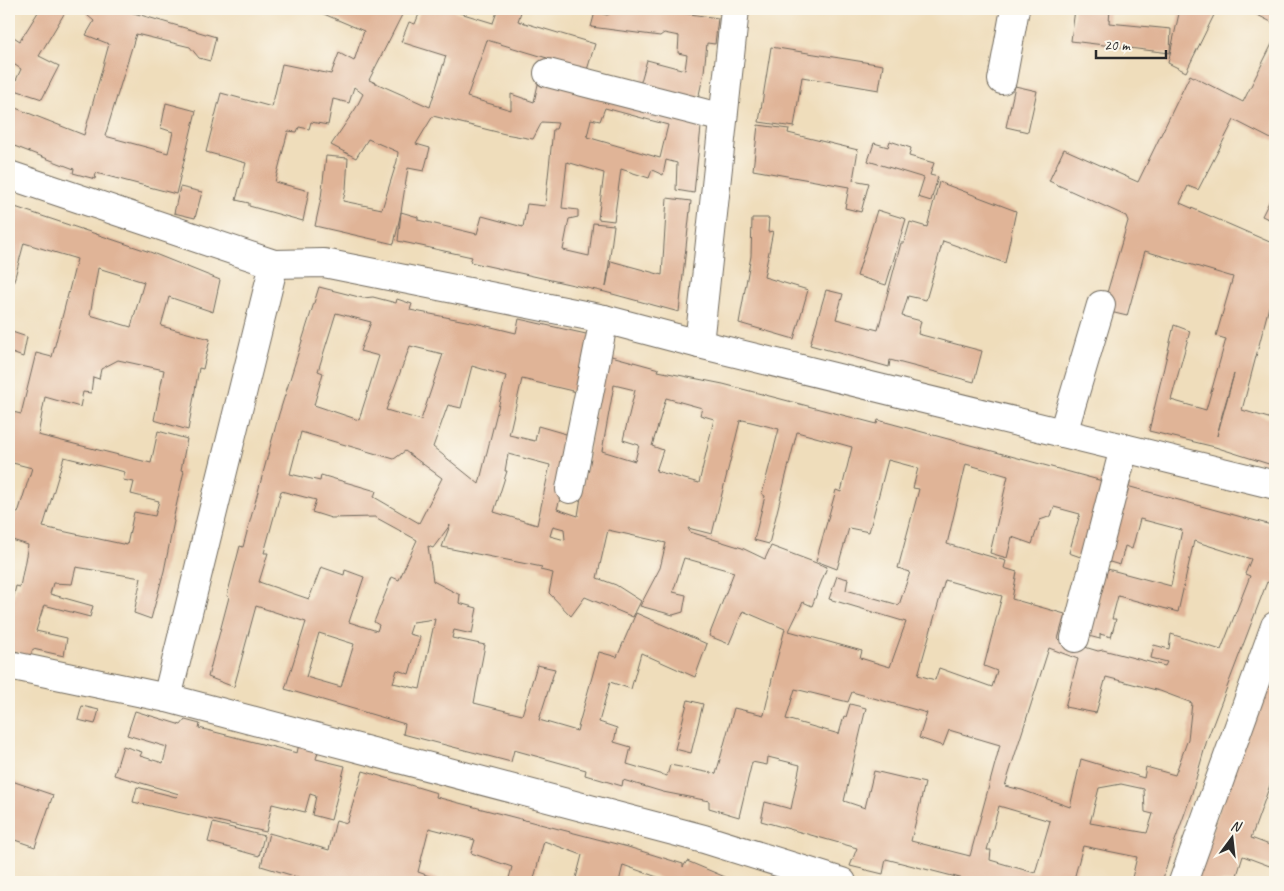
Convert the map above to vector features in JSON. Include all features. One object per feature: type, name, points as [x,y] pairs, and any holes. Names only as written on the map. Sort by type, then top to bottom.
[{"type":"street","points":[[699,344],[734,9]]},
{"type":"street","points":[[1002,80],[1015,9]]},
{"type":"street","points":[[548,73],[722,118]]},
{"type":"street","points":[[9,175],[274,264],[324,263],[604,319],[1275,485]]},
{"type":"street","points":[[167,698],[274,264]]},
{"type":"street","points":[[1064,433],[1101,305]]},
{"type":"street","points":[[570,489],[604,319]]},
{"type":"street","points":[[1075,638],[1124,448]]},
{"type":"street","points":[[1183,882],[1275,626]]},
{"type":"street","points":[[9,665],[167,698],[704,839],[842,882]]},
{"type":"building","points":[[40,9],[67,9],[39,56],[59,66],[42,99],[12,89],[21,69],[9,61],[9,34],[20,41]]},
{"type":"building","points":[[90,9],[120,9],[216,37],[210,61],[199,58],[190,47],[136,34],[105,136],[168,153],[173,132],[161,128],[166,103],[196,111],[176,194],[96,173],[95,179],[73,173],[74,169],[9,144],[9,119],[13,107],[84,135],[109,44],[86,35],[94,21],[87,15]]},
{"type":"building","points":[[312,9],[405,9],[369,80],[430,107],[446,56],[401,42],[409,22],[415,24],[421,9],[447,9],[493,23],[498,9],[522,9],[518,21],[595,44],[587,70],[487,40],[467,97],[511,110],[511,94],[534,102],[539,80],[702,118],[694,193],[676,190],[677,163],[666,160],[663,175],[652,170],[649,178],[621,169],[614,221],[598,219],[604,173],[567,162],[562,208],[578,210],[578,217],[569,219],[563,250],[589,256],[593,223],[614,225],[606,287],[611,261],[662,275],[667,198],[691,201],[679,312],[605,292],[470,262],[472,257],[398,241],[401,212],[394,244],[315,226],[321,198],[326,156],[348,158],[346,189],[343,201],[382,209],[397,161],[398,152],[368,139],[356,158],[331,145],[356,108],[363,94],[354,87],[349,103],[333,99],[328,125],[311,122],[309,129],[299,127],[297,132],[288,131],[275,182],[309,191],[303,221],[249,206],[249,203],[236,200],[246,163],[206,152],[221,93],[272,107],[282,64],[331,74],[339,53],[354,61],[364,31]],"holes":[[[605,108],[668,125],[660,158],[587,137],[591,119],[600,121]],[[433,116],[533,139],[542,122],[558,123],[556,129],[553,129],[545,206],[527,204],[523,227],[482,216],[477,234],[418,220],[418,217],[401,212],[408,168],[424,171],[430,148],[416,144]]]},
{"type":"building","points":[[610,9],[655,9],[718,18],[715,44],[707,43],[704,72],[697,104],[640,85],[647,60],[685,70],[687,55],[678,53],[679,36],[664,33],[660,36],[591,27],[595,12],[607,15],[614,12]]},
{"type":"building","points":[[1075,9],[1110,9],[1109,23],[1171,29],[1170,53],[1071,41]]},
{"type":"building","points":[[1180,9],[1217,9],[1186,72],[1168,63]]},
{"type":"building","points":[[1246,9],[1275,9],[1275,24]]},
{"type":"building","points":[[1275,38],[1275,141],[1234,120],[1198,190],[1188,186],[1180,203],[1272,243],[1275,238],[1275,305],[1270,303],[1242,410],[1275,420],[1275,466],[1215,447],[1149,431],[1174,325],[1190,331],[1171,400],[1206,410],[1226,339],[1216,336],[1233,277],[1145,251],[1127,316],[1102,310],[1128,221],[1126,216],[1049,181],[1064,149],[1138,182],[1190,75],[1243,102]],"holes":[[[1234,374],[1217,436],[1222,415]]]},
{"type":"building","points":[[771,47],[883,65],[879,90],[802,77],[794,127],[759,122]]},
{"type":"building","points":[[1015,86],[1037,91],[1028,132],[1006,127]]},
{"type":"building","points":[[758,125],[789,129],[788,133],[858,150],[853,180],[869,183],[861,212],[845,208],[849,187],[753,170]]},
{"type":"building","points":[[890,141],[911,148],[909,156],[934,163],[930,175],[938,177],[931,201],[918,197],[924,178],[868,161],[874,143],[888,147]]},
{"type":"building","points":[[939,182],[1016,211],[1005,263],[943,241],[926,300],[908,296],[902,316],[921,321],[918,334],[982,351],[974,382],[890,360],[889,367],[810,345],[826,290],[843,294],[836,319],[878,330],[901,243],[904,243],[910,222],[927,227]]},
{"type":"building","points":[[180,187],[202,192],[195,218],[174,213]]},
{"type":"building","points":[[1275,190],[1275,222],[1262,216]]},
{"type":"building","points":[[9,205],[150,252],[220,280],[213,312],[169,297],[161,326],[210,339],[203,369],[199,368],[188,430],[154,420],[164,370],[118,360],[101,369],[99,379],[93,377],[91,393],[83,392],[80,407],[45,397],[38,435],[151,463],[158,431],[187,439],[181,470],[184,471],[164,571],[151,619],[134,613],[141,578],[76,567],[72,584],[53,583],[50,594],[93,606],[90,617],[44,605],[36,631],[67,638],[64,656],[33,649],[30,656],[9,649],[9,615],[16,586],[20,587],[28,545],[9,539],[9,511],[18,513],[32,468],[9,462],[9,411],[21,414],[36,353],[52,357],[77,259],[24,243],[11,292],[9,292]],"holes":[[[98,268],[144,282],[131,327],[90,315]],[[64,457],[125,472],[123,480],[134,482],[131,494],[159,501],[155,516],[134,512],[127,545],[43,527]]]},
{"type":"building","points":[[877,210],[906,219],[886,285],[857,276]]},
{"type":"building","points":[[752,218],[769,218],[768,232],[773,231],[764,277],[808,290],[794,339],[739,323],[751,256]]},
{"type":"building","points":[[319,287],[363,298],[373,297],[396,303],[397,299],[412,304],[410,310],[516,333],[519,319],[595,336],[581,393],[522,379],[509,435],[535,441],[538,426],[573,436],[573,453],[557,509],[578,516],[604,354],[659,369],[658,371],[723,384],[877,424],[878,420],[1110,483],[1089,560],[1069,553],[1080,514],[1054,507],[1051,516],[1040,520],[1032,544],[1012,537],[1007,558],[990,553],[1008,476],[966,464],[947,544],[1006,561],[1004,568],[1017,572],[1012,599],[1065,614],[1058,639],[1098,651],[1103,650],[1165,666],[1167,662],[1151,658],[1154,645],[1169,649],[1171,634],[1221,650],[1250,576],[1245,574],[1251,559],[1194,541],[1178,612],[1118,596],[1112,619],[1116,619],[1111,637],[1100,634],[1100,639],[1081,634],[1100,567],[1171,586],[1182,530],[1140,519],[1132,549],[1125,546],[1120,565],[1103,560],[1123,485],[1275,526],[1275,585],[1267,582],[1207,740],[1192,793],[1162,882],[1131,882],[1137,857],[1083,846],[1074,879],[1083,882],[972,882],[886,859],[883,874],[850,866],[857,848],[761,821],[765,802],[791,809],[800,765],[768,757],[767,765],[752,762],[739,817],[709,808],[709,801],[663,792],[623,780],[622,786],[585,775],[586,770],[514,750],[511,762],[403,734],[405,724],[285,689],[306,622],[256,606],[234,687],[208,677],[240,546],[243,547],[279,414]],"holes":[[[336,313],[371,322],[360,351],[379,356],[359,420],[314,405],[323,373],[318,371]],[[410,346],[443,354],[421,420],[386,410]],[[472,366],[506,376],[479,484],[433,447],[448,405],[461,408]],[[614,385],[635,390],[623,440],[639,445],[635,461],[602,451]],[[666,398],[702,408],[700,415],[714,419],[699,483],[656,471],[663,450],[652,446]],[[743,420],[779,429],[762,494],[765,496],[754,540],[769,544],[797,432],[852,447],[841,492],[836,490],[816,561],[837,569],[849,528],[869,532],[888,460],[918,468],[913,488],[919,489],[898,568],[910,572],[899,605],[846,590],[848,579],[837,576],[829,599],[906,622],[890,667],[860,658],[862,651],[789,631],[803,602],[812,606],[827,567],[771,546],[765,559],[742,548],[690,532],[688,528],[712,534],[740,421]],[[301,432],[394,459],[405,451],[442,478],[419,523],[374,497],[376,491],[321,475],[320,481],[290,474]],[[508,454],[550,465],[537,525],[494,512],[507,471],[505,471]],[[281,491],[316,500],[312,512],[331,518],[375,517],[417,540],[399,580],[392,577],[374,622],[379,625],[377,631],[349,622],[364,577],[345,570],[344,575],[321,567],[309,599],[259,582],[268,553],[264,553]],[[450,525],[442,547],[542,567],[540,570],[553,573],[549,593],[571,616],[585,597],[633,617],[641,601],[616,585],[597,578],[608,530],[666,543],[660,568],[640,606],[673,615],[683,612],[686,595],[673,592],[684,558],[734,572],[709,636],[729,644],[743,611],[785,629],[764,715],[734,708],[716,774],[670,765],[667,776],[627,764],[631,747],[614,742],[617,728],[599,722],[610,682],[631,689],[641,653],[695,677],[707,644],[636,613],[617,657],[599,652],[577,731],[539,720],[555,669],[537,665],[522,715],[474,703],[485,645],[452,638],[454,630],[472,634],[477,608],[459,603],[460,595],[433,581],[428,546],[433,548]],[[553,526],[564,529],[565,540],[550,536]],[[945,580],[1002,596],[984,666],[997,671],[992,687],[939,668],[935,680],[918,675]],[[435,619],[420,689],[393,683],[397,670],[409,674],[420,637],[409,634],[413,622]],[[319,633],[354,644],[341,687],[306,677]],[[1049,648],[1078,659],[1065,707],[1096,713],[1106,677],[1160,691],[1192,703],[1188,739],[1175,775],[1146,767],[1144,778],[1081,759],[1070,807],[1005,786]],[[795,689],[848,702],[852,692],[927,713],[919,738],[943,746],[949,730],[1000,745],[970,856],[911,841],[925,783],[874,771],[865,808],[844,801],[866,708],[850,704],[846,717],[844,716],[839,734],[786,719]],[[1121,784],[1144,789],[1145,812],[1153,814],[1147,833],[1090,823],[1099,788]],[[999,806],[1050,821],[1035,873],[990,860],[991,850],[987,850]]]},
{"type":"building","points":[[9,331],[27,337],[23,357],[9,352]]},
{"type":"building","points":[[1275,645],[1275,771],[1251,838],[1275,847],[1275,868],[1243,856],[1235,882],[1195,882]]},
{"type":"building","points":[[688,700],[703,704],[691,753],[675,749]]},
{"type":"building","points":[[82,706],[99,710],[95,724],[78,720]]},
{"type":"building","points":[[135,711],[181,725],[185,720],[200,724],[199,728],[297,753],[299,744],[319,748],[316,759],[345,766],[331,820],[312,815],[316,796],[310,794],[305,812],[272,804],[266,832],[133,802],[137,787],[176,797],[179,794],[114,775],[123,746],[142,752],[140,756],[163,763],[167,747],[127,735]]},
{"type":"building","points":[[363,771],[437,793],[436,797],[628,847],[683,864],[683,867],[687,861],[737,882],[659,882],[660,878],[623,865],[619,882],[575,882],[582,855],[544,841],[533,882],[508,882],[512,867],[471,853],[475,840],[429,828],[418,872],[446,882],[314,882],[261,866],[269,833],[329,850],[336,820],[347,823]]},
{"type":"building","points":[[9,780],[53,795],[35,847],[9,838]]},
{"type":"building","points":[[213,823],[264,836],[259,856],[208,842]]}]
